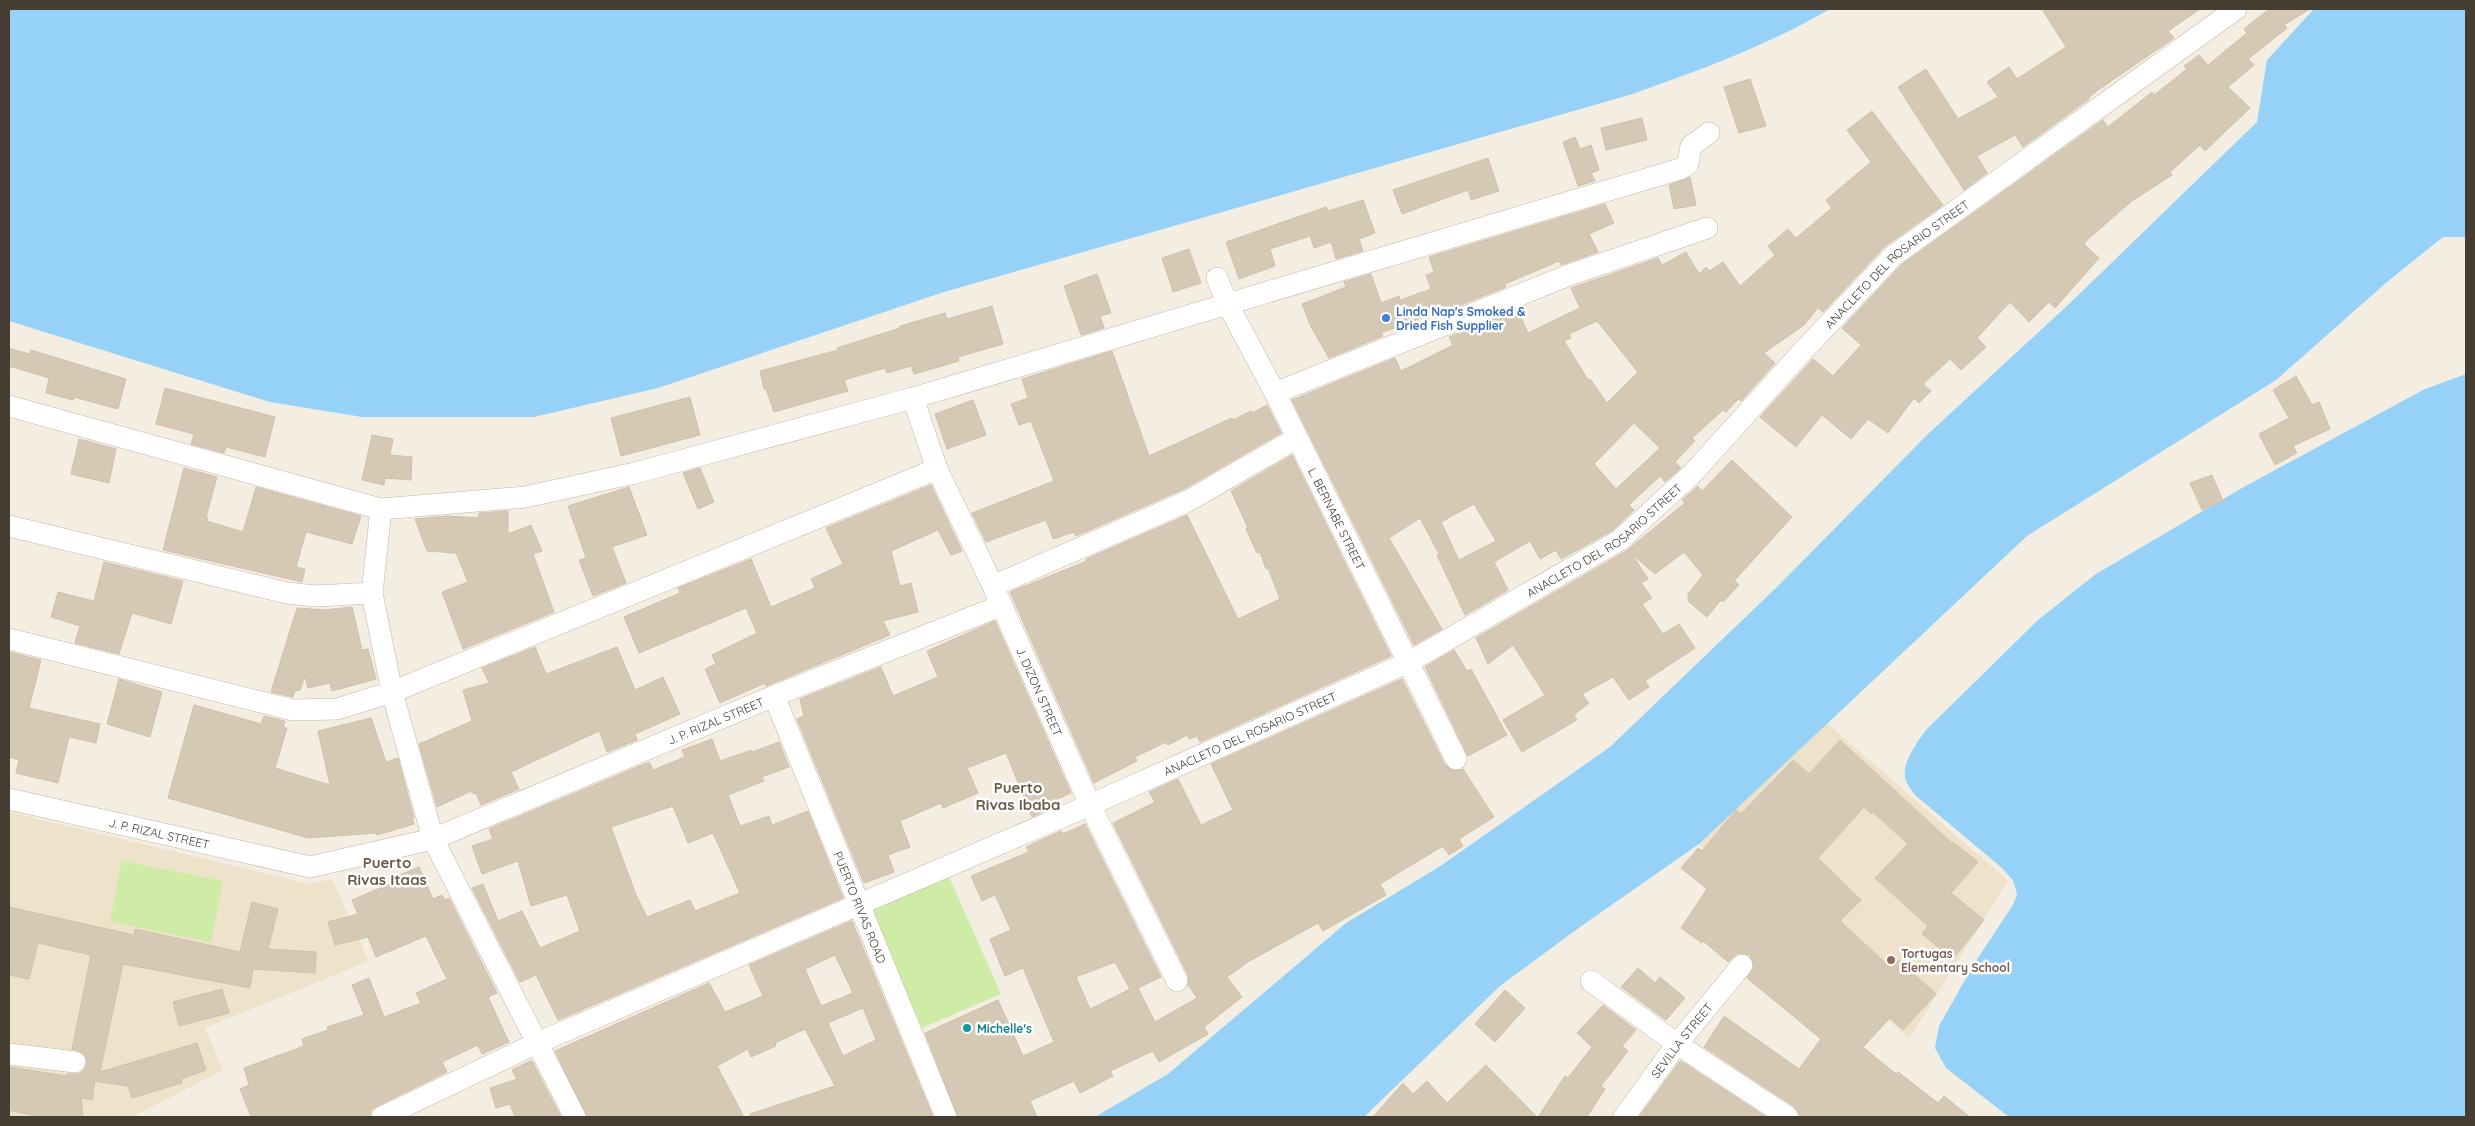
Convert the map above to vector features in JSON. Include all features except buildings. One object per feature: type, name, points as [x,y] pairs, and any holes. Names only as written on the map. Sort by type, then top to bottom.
[{"type":"street","name":"ANACLETO DEL ROSARIO STREET","points":[[382,1117],[537,1043],[1090,805],[1409,662],[1620,540],[1691,475],[1802,352],[1893,256],[2236,9]]},
{"type":"street","points":[[9,406],[381,509],[525,497],[635,472],[913,398],[1680,169],[1688,164],[1691,146],[1709,133]]},
{"type":"street","points":[[1275,393],[1569,275],[1707,228]]},
{"type":"street","name":"L. BERNABE STREET","points":[[1217,278],[1227,303],[1275,393],[1456,759]]},
{"type":"street","name":"J. DIZON STREET","points":[[913,398],[937,469],[997,596],[1090,805],[1177,980]]},
{"type":"street","name":"J. P. RIZAL STREET","points":[[9,799],[310,867],[432,839],[774,696],[997,596],[1188,501],[1297,438]]},
{"type":"street","points":[[9,639],[293,710],[337,710],[392,692],[937,469]]},
{"type":"street","points":[[381,509],[372,593],[392,692],[432,839],[575,1117]]},
{"type":"street","points":[[9,526],[287,593],[315,596],[372,593]]},
{"type":"street","name":"PUERTO RIVAS ROAD","points":[[774,696],[946,1117]]},
{"type":"street","name":"SEVILLA STREET","points":[[1624,1117],[1677,1044],[1742,965]]},
{"type":"street","points":[[1591,981],[1677,1044],[1788,1117]]},
{"type":"street","points":[[9,1054],[75,1062]]},
{"type":"shaded area","name":"Tortugas Elementary School","points":[[1827,723],[2008,881],[1909,1039],[1699,844]]},
{"type":"shaded area","points":[[9,812],[309,884],[332,879],[369,961],[205,1028],[223,1070],[132,1117],[9,1117]]},
{"type":"green space","points":[[122,861],[223,881],[211,942],[110,922]]},
{"type":"green space","points":[[946,870],[1001,994],[922,1028],[867,904]]},
{"type":"water","points":[[9,9],[1830,9],[1781,35],[1732,57],[1629,95],[944,292],[658,388],[534,417],[362,417],[270,402],[9,321]]},
{"type":"water","points":[[2314,9],[2466,9],[2466,237],[2443,237],[2387,282],[2276,380],[2027,536],[1699,844],[1580,927],[1500,986],[1364,1117],[1095,1117],[1168,1074],[1346,923],[1439,867],[1610,747],[1778,586],[1928,434],[2068,305],[2257,122],[2267,60]]},
{"type":"water","points":[[2466,374],[2466,1117],[2009,1117],[1946,1068],[1935,1048],[1939,1026],[1974,964],[2013,905],[2017,894],[2013,880],[2002,868],[1915,795],[1910,788],[1906,781],[1905,768],[1914,747],[1926,730],[2038,620],[2096,574],[2242,488],[2423,390]]},
{"type":"place","name":"Linda Nap's Smoked & Dried Fish Supplier","points":[[1386,318]]},
{"type":"place","name":"Tortugas Elementary School","points":[[1891,960]]},
{"type":"place","name":"Michelle's","points":[[967,1028]]},
{"type":"district","name":"Puerto Rivas Ibaba","points":[[1018,796]]},
{"type":"district","name":"Puerto Rivas Itaas","points":[[387,870]]}]
